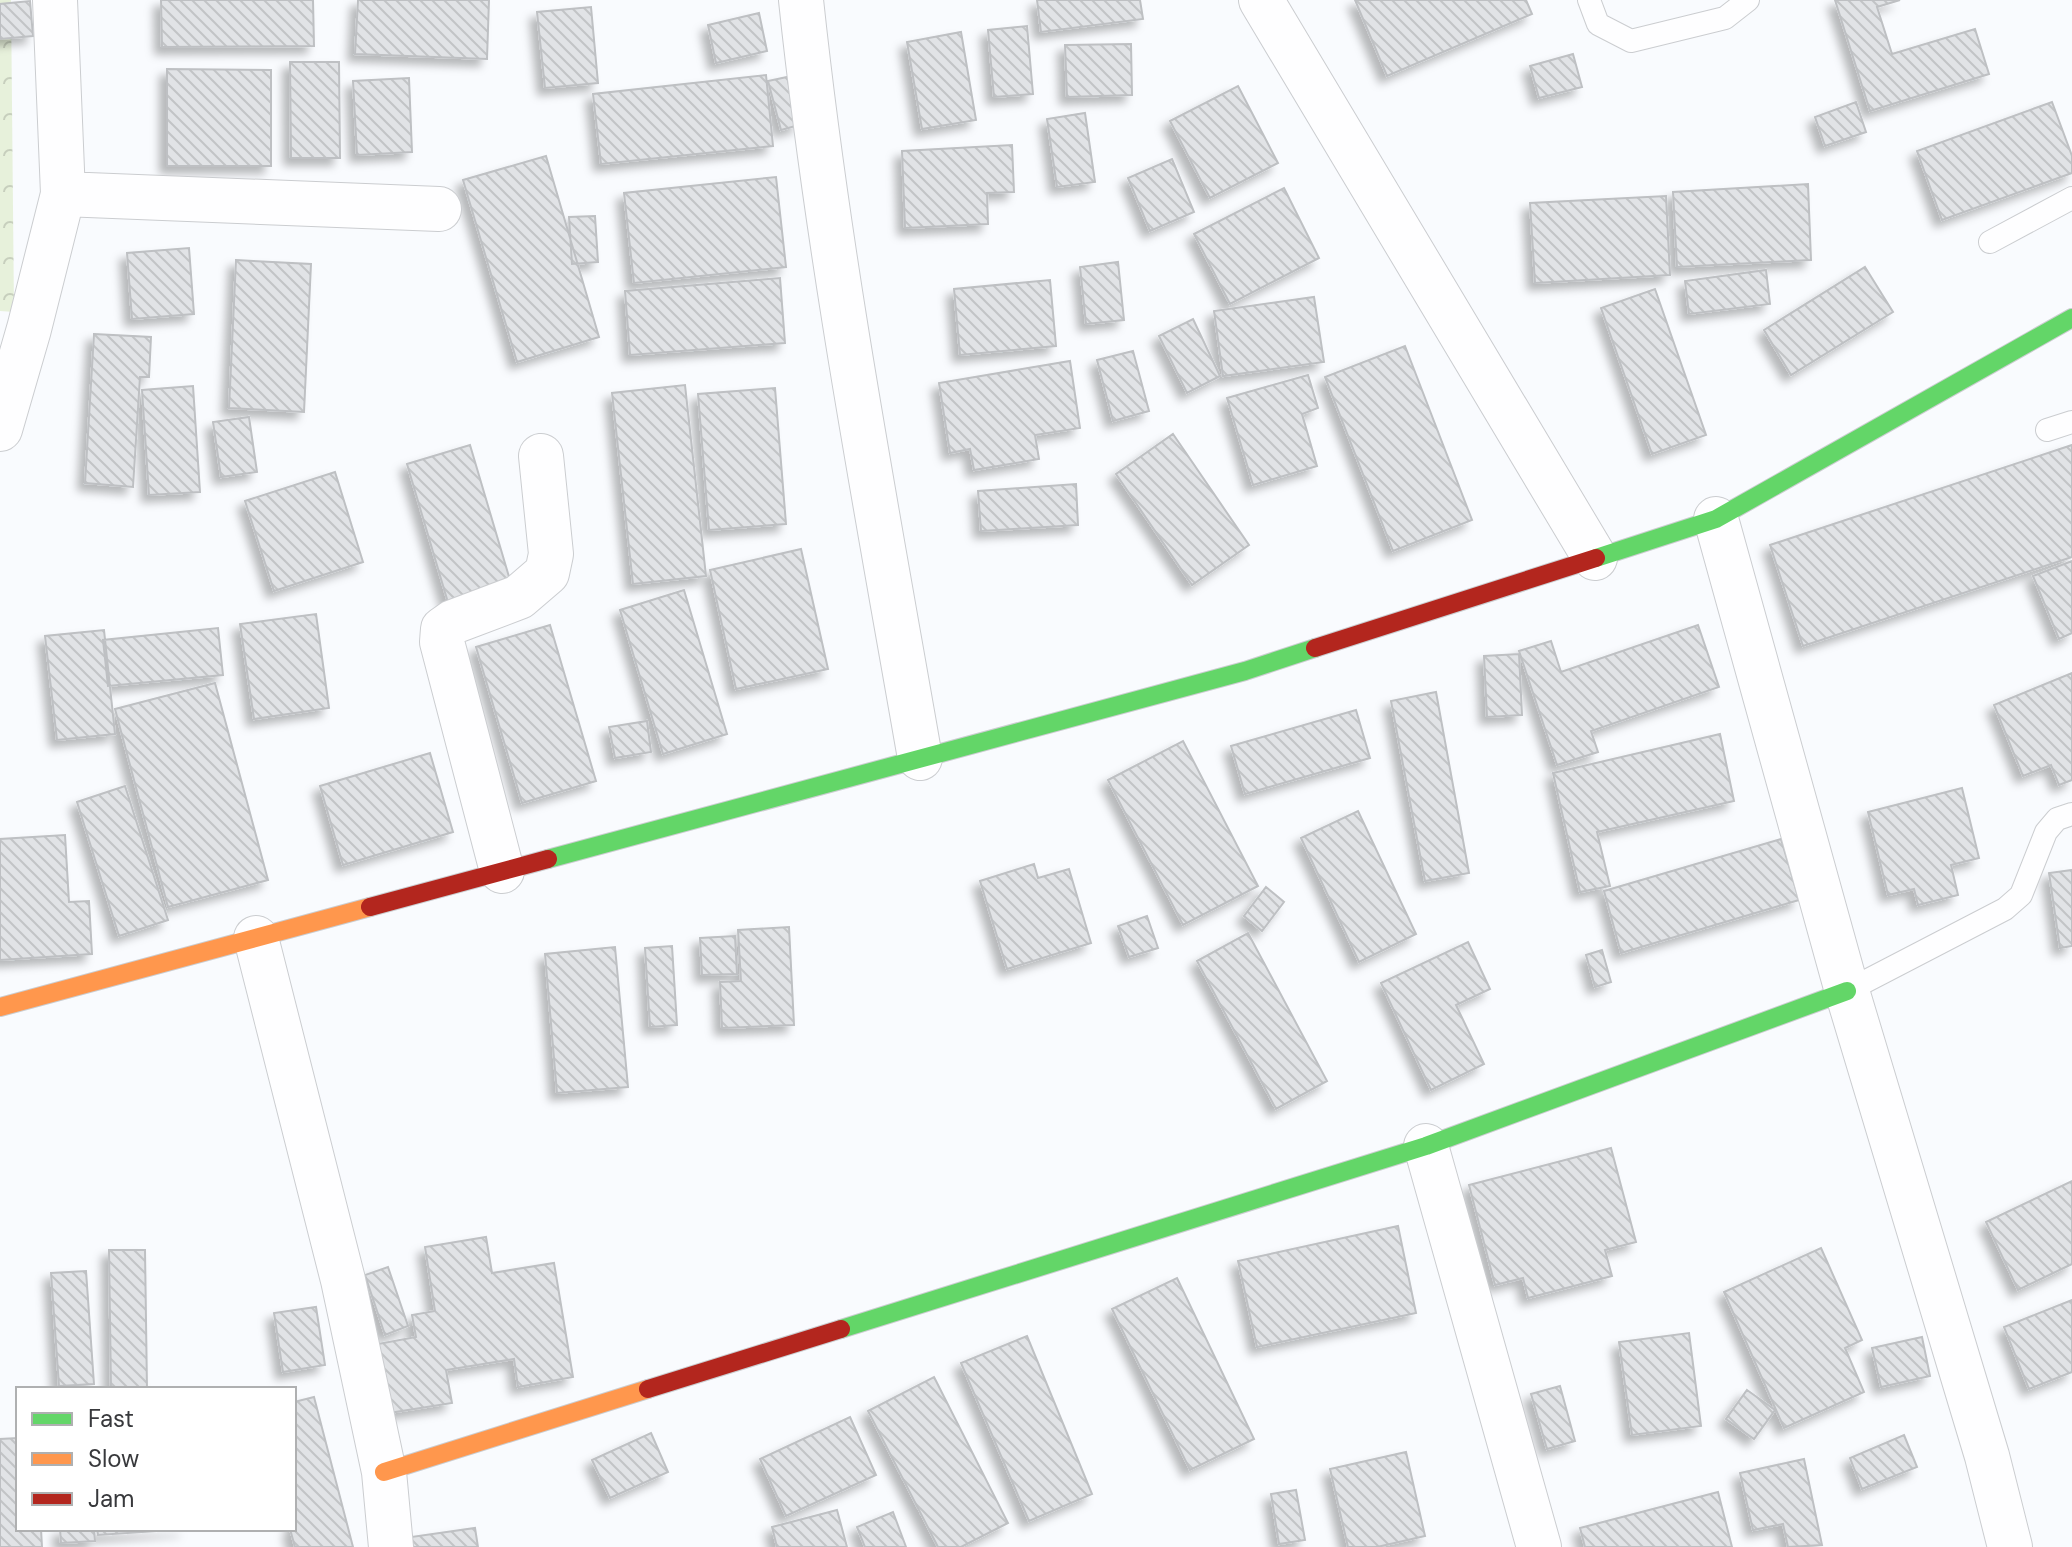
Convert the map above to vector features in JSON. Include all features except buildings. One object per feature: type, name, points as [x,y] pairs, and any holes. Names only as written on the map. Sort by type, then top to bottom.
[{"type":"street","points":[[0,429],[63,194],[55,0]]},
{"type":"street","points":[[801,0],[813,112],[851,358],[920,758]]},
{"type":"street","points":[[1261,0],[1595,558]]},
{"type":"street","points":[[63,194],[439,209]]},
{"type":"street","points":[[0,1007],[1245,671],[1716,519],[2072,318]]},
{"type":"street","points":[[502,871],[442,642],[443,629],[453,622],[519,597],[534,588],[547,573],[551,554],[541,456]]},
{"type":"street","points":[[1716,519],[1847,991],[1987,1456],[2010,1547]]},
{"type":"street","points":[[256,938],[343,1280],[384,1472],[391,1547]]},
{"type":"street","points":[[384,1472],[1426,1146],[1847,991]]},
{"type":"street","points":[[1426,1146],[1539,1547]]},
{"type":"lane","points":[[1589,0],[1598,24],[1631,41],[1725,18],[1748,0]]},
{"type":"lane","points":[[1990,242],[2072,198]]},
{"type":"lane","points":[[2047,430],[2072,422]]},
{"type":"lane","points":[[1847,991],[2005,909],[2021,895],[2046,832],[2057,819],[2072,814]]},
{"type":"green space","points":[[0,0],[11,0],[14,312],[0,311]]},
{"type":"traffic: fast","points":[[1596,558],[1716,519],[2072,318]]},
{"type":"traffic: fast","points":[[548,859],[1245,671],[1315,648]]},
{"type":"traffic: fast","points":[[841,1329],[1426,1146],[1847,991]]},
{"type":"traffic: slow","points":[[0,1007],[370,907]]},
{"type":"traffic: slow","points":[[384,1472],[648,1389]]},
{"type":"traffic: jam","points":[[1315,648],[1596,558]]},
{"type":"traffic: jam","points":[[370,907],[548,859]]},
{"type":"traffic: jam","points":[[648,1389],[841,1329]]}]
